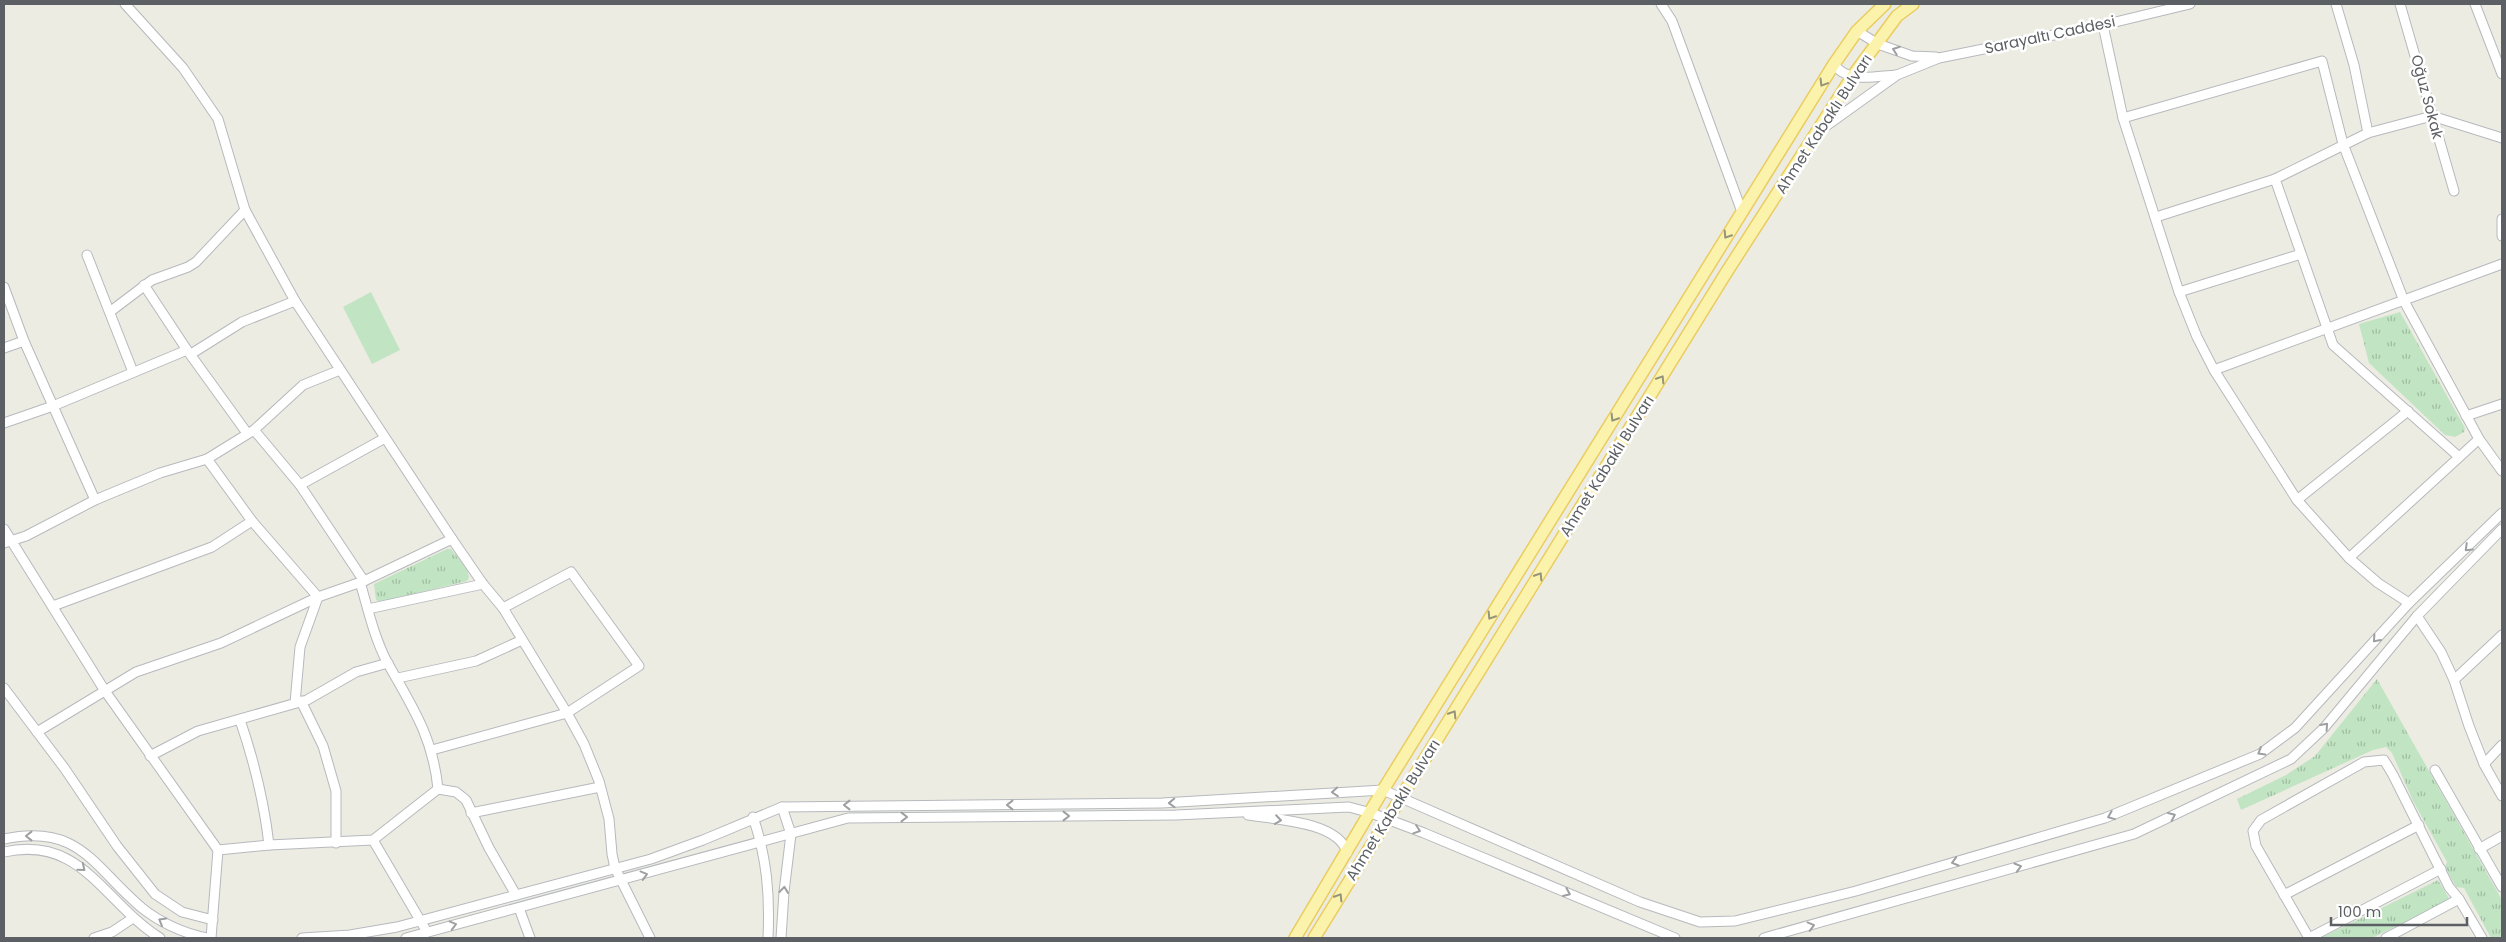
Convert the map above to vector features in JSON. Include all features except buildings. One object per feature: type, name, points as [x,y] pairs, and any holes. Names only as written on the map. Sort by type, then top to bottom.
[{"type":"main road","name":"Ahmet Kabaklı Bulvarı","points":[[1295,938],[1383,790],[1834,64],[1857,31],[1885,4]]},
{"type":"main road","name":"Ahmet Kabaklı Bulvarı","points":[[1314,938],[1726,273],[1819,132],[1852,77],[1897,16],[1913,4]]},
{"type":"street","points":[[125,4],[182,68],[218,119],[245,210],[296,301],[452,539],[483,584],[504,608],[567,713],[584,744],[600,787],[609,819],[612,854],[620,881],[650,938]]},
{"type":"street","points":[[1661,4],[1672,20],[1742,212]]},
{"type":"street","name":"Sarayaltı Caddesi","points":[[1939,58],[2103,25],[2190,4]]},
{"type":"street","points":[[2336,4],[2354,65],[2368,133]]},
{"type":"street","name":"Oğuz Sokak","points":[[2400,4],[2454,191]]},
{"type":"street","points":[[2475,4],[2502,74]]},
{"type":"street","points":[[2103,25],[2123,118],[2179,292],[2197,337],[2214,370],[2297,500],[2349,558],[2378,583],[2409,603]]},
{"type":"street","points":[[1857,31],[1878,44],[1912,56],[1939,58]]},
{"type":"street","points":[[1819,132],[1897,75],[1939,58]]},
{"type":"street","points":[[2123,118],[2322,61],[2342,144],[2404,301],[2479,439],[2502,471]]},
{"type":"street","points":[[1834,64],[1838,70],[1852,77],[1897,75]]},
{"type":"street","points":[[2156,216],[2275,179],[2342,144],[2368,133],[2432,116],[2502,138]]},
{"type":"street","points":[[2275,179],[2333,345],[2458,456]]},
{"type":"street","points":[[110,311],[144,285],[196,262],[245,210]]},
{"type":"street","points":[[2179,292],[2302,254]]},
{"type":"street","points":[[86,255],[133,372]]},
{"type":"street","points":[[2214,370],[2502,264]]},
{"type":"street","points":[[144,285],[189,352],[251,432],[300,485],[362,581],[378,642],[398,678],[432,750],[438,789]]},
{"type":"street","points":[[4,287],[24,341],[95,500]]},
{"type":"street","points":[[4,423],[53,406],[133,372],[189,352],[242,322],[296,301]]},
{"type":"street","points":[[4,348],[24,341]]},
{"type":"street","points":[[8,543],[95,500],[160,473],[207,459],[251,432],[303,385],[340,370]]},
{"type":"street","points":[[2466,416],[2502,404]]},
{"type":"street","points":[[2297,500],[2408,411]]},
{"type":"street","points":[[300,485],[385,438]]},
{"type":"street","points":[[2349,558],[2458,456],[2479,439]]},
{"type":"street","points":[[207,459],[252,521],[318,597]]},
{"type":"street","points":[[302,938],[372,932],[616,868],[676,850],[753,817],[782,807],[1162,803],[1383,790],[1640,902],[1700,922],[1735,921],[1856,890],[2105,818],[2260,754],[2295,728],[2409,603],[2502,514]]},
{"type":"street","points":[[53,606],[212,547],[252,521]]},
{"type":"street","points":[[4,529],[8,543],[53,606],[104,690],[218,850],[213,920],[209,938],[184,932],[155,917],[130,896],[100,864],[76,847],[44,836],[31,835],[4,838]]},
{"type":"street","points":[[1764,938],[2134,834],[2291,759],[2324,728],[2417,616],[2502,529]]},
{"type":"street","points":[[37,732],[136,672],[221,643],[318,597],[362,581],[452,539]]},
{"type":"street","points":[[432,750],[567,713],[639,666],[570,572],[504,608]]},
{"type":"street","points":[[368,609],[483,584]]},
{"type":"street","points":[[318,597],[300,647],[298,702],[323,746],[336,791],[336,843]]},
{"type":"street","points":[[2417,616],[2441,652],[2454,680],[2484,764],[2502,796]]},
{"type":"street","points":[[2454,680],[2502,636]]},
{"type":"street","points":[[398,678],[476,661],[522,640]]},
{"type":"street","points":[[150,756],[198,730],[240,720],[298,702],[356,672],[388,663]]},
{"type":"street","points":[[4,688],[117,846],[155,894],[182,912],[213,920]]},
{"type":"street","points":[[240,720],[253,758],[264,803],[269,845]]},
{"type":"street","points":[[2484,764],[2502,745]]},
{"type":"street","points":[[2441,869],[2309,938],[2256,846],[2253,831],[2255,825],[2364,762],[2384,760],[2419,825],[2441,869],[2449,887],[2459,899],[2482,938]]},
{"type":"street","points":[[2435,770],[2502,887]]},
{"type":"street","points":[[471,813],[600,787]]},
{"type":"street","points":[[218,850],[269,845],[374,840],[438,789],[456,792],[466,800],[471,813],[516,895]]},
{"type":"street","points":[[781,938],[791,834],[782,807]]},
{"type":"street","points":[[406,938],[762,843],[819,824],[848,818],[1168,815],[1349,807],[1371,812],[1387,820],[1424,833],[1675,938]]},
{"type":"street","points":[[1230,813],[1301,823],[1339,838],[1346,845],[1347,853]]},
{"type":"street","points":[[753,817],[762,843],[768,883],[768,938]]},
{"type":"street","points":[[2284,895],[2419,825]]},
{"type":"street","points":[[2479,848],[2502,836]]},
{"type":"street","points":[[374,840],[427,932]]},
{"type":"street","points":[[4,852],[38,849],[56,852],[70,859],[82,867],[133,918],[160,938]]},
{"type":"street","points":[[2386,938],[2459,899]]},
{"type":"street","points":[[518,908],[530,938]]},
{"type":"street","points":[[94,938],[112,932],[133,918]]},
{"type":"green space","points":[[371,292],[400,350],[372,364],[343,307]]},
{"type":"green space","points":[[2400,312],[2465,428],[2464,432],[2455,437],[2445,435],[2369,363],[2359,324]]},
{"type":"green space","points":[[447,549],[451,549],[467,569],[469,577],[467,581],[380,602],[376,600],[374,584]]},
{"type":"green space","points":[[2377,679],[2502,900],[2502,938],[2491,938],[2464,888],[2456,887],[2445,867],[2447,862],[2413,801],[2392,753],[2386,747],[2373,750],[2241,810],[2237,799],[2286,775],[2315,756]]},
{"type":"green space","points":[[2438,880],[2450,900],[2372,938],[2323,937]]}]
